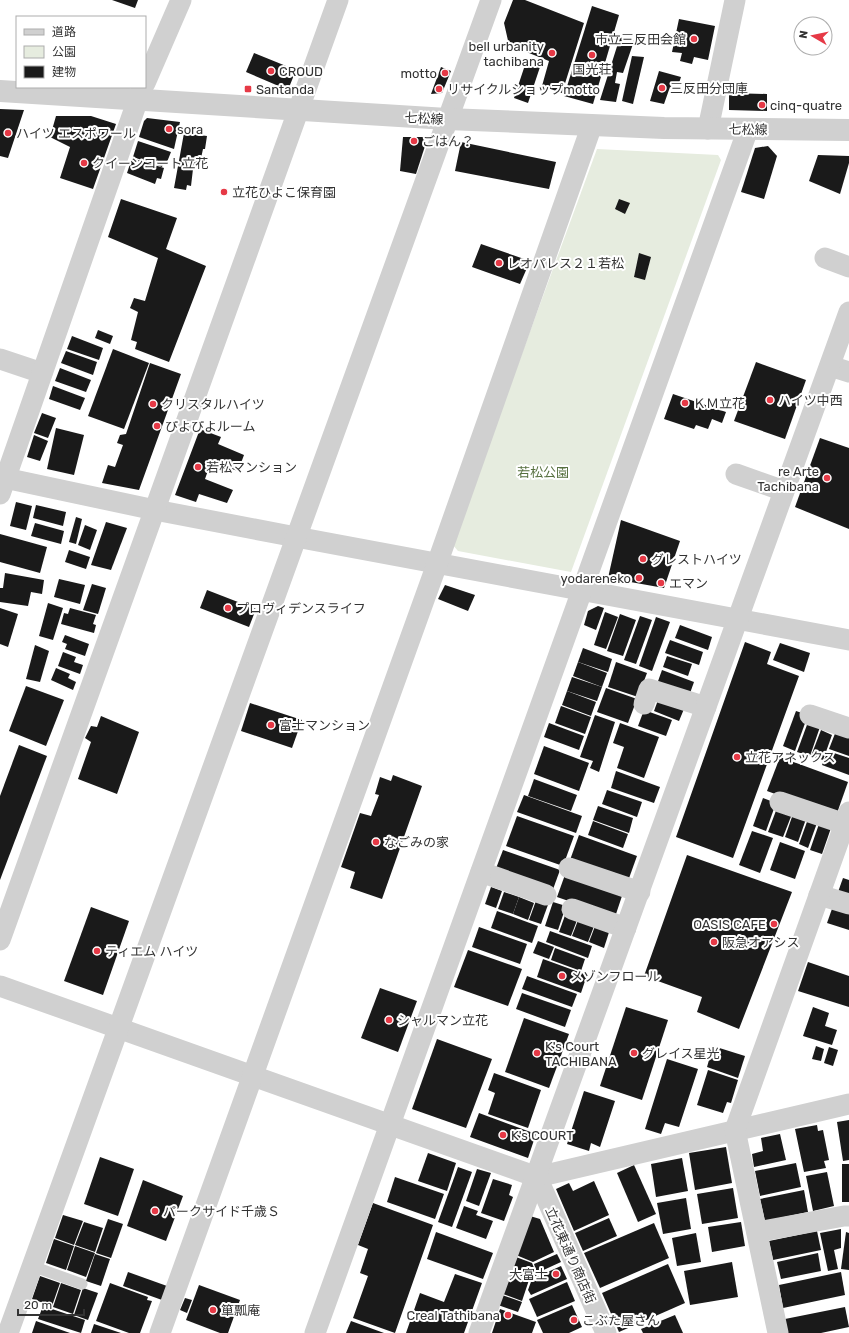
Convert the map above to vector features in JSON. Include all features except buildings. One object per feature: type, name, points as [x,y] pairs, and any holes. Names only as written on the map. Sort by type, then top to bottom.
[{"type":"street","points":[[146,81],[181,0]]},
{"type":"street","points":[[0,940],[338,0]]},
{"type":"street","points":[[8,1333],[491,0]]},
{"type":"street","points":[[708,128],[735,0]]},
{"type":"street","points":[[142,90],[2,483],[155,510],[436,564],[849,640]]},
{"type":"street","name":"七松線","points":[[0,92],[79,97],[142,90],[298,110],[447,119],[592,125],[849,130]]},
{"type":"street","points":[[160,1333],[592,125]]},
{"type":"street","points":[[314,1333],[748,129]]},
{"type":"street","points":[[825,258],[849,266]]},
{"type":"street","points":[[479,1333],[537,1177],[849,312]]},
{"type":"street","points":[[0,359],[42,373]]},
{"type":"street","points":[[830,366],[849,372]]},
{"type":"street","points":[[736,474],[784,491]]},
{"type":"street","points":[[644,704],[650,689],[706,707]]},
{"type":"street","points":[[810,715],[849,728]]},
{"type":"street","points":[[778,1333],[735,1130],[847,818],[780,802]]},
{"type":"street","points":[[569,868],[640,892]]},
{"type":"street","points":[[481,872],[546,895]]},
{"type":"street","points":[[819,895],[849,904]]},
{"type":"street","points":[[572,909],[626,928]]},
{"type":"street","points":[[0,986],[537,1177],[849,1104]]},
{"type":"street","name":"立花東通り商店街","points":[[537,1177],[606,1333]]},
{"type":"street","points":[[756,1232],[849,1216]]},
{"type":"lane","points":[[32,1266],[82,1284]]},
{"type":"green space","name":"若松公園","points":[[597,149],[718,155],[721,160],[571,572],[458,551],[452,544]]},
{"type":"place","name":"市立三反田会館","points":[[694,39]]},
{"type":"place","name":"bell urbanity tachibana","points":[[552,53]]},
{"type":"place","name":"国光荘","points":[[592,55]]},
{"type":"place","name":"CROUD","points":[[271,71]]},
{"type":"place","name":"motto","points":[[445,73]]},
{"type":"place","name":"三反田分団庫","points":[[662,88]]},
{"type":"place","name":"Santanda","points":[[248,89]]},
{"type":"place","name":"リサイクルショップmotto","points":[[439,89]]},
{"type":"place","name":"cinq-quatre","points":[[762,105]]},
{"type":"place","name":"sora","points":[[169,129]]},
{"type":"place","name":"ハイツ エスポワール","points":[[8,133]]},
{"type":"place","name":"ごはん？","points":[[414,141]]},
{"type":"place","name":"クイーンコート立花","points":[[84,163]]},
{"type":"place","name":"立花ひよこ保育園","points":[[224,192]]},
{"type":"place","name":"レオパレス２１若松","points":[[499,263]]},
{"type":"place","name":"ハイツ中西","points":[[770,400]]},
{"type":"place","name":"ＫＭ立花","points":[[685,403]]},
{"type":"place","name":"クリスタルハイツ","points":[[153,404]]},
{"type":"place","name":"ぴよぴよルーム","points":[[157,426]]},
{"type":"place","name":"若松マンション","points":[[198,467]]},
{"type":"place","name":"re Arte Tachibana","points":[[827,478]]},
{"type":"place","name":"グレストハイツ","points":[[643,559]]},
{"type":"place","name":"yodareneko","points":[[639,578]]},
{"type":"place","name":"エマン","points":[[661,583]]},
{"type":"place","name":"プロヴィデンスライフ","points":[[228,608]]},
{"type":"place","name":"富士マンション","points":[[271,725]]},
{"type":"place","name":"立花アネックス","points":[[737,757]]},
{"type":"place","name":"なごみの家","points":[[376,842]]},
{"type":"place","name":"OASIS CAFE","points":[[774,924]]},
{"type":"place","name":"阪急オアシス","points":[[714,942]]},
{"type":"place","name":"ティエム ハイツ","points":[[97,951]]},
{"type":"place","name":"メゾンフロール","points":[[562,976]]},
{"type":"place","name":"シャルマン立花","points":[[389,1020]]},
{"type":"place","name":"K's Court TACHIBANA","points":[[537,1053]]},
{"type":"place","name":"グレイス星光","points":[[634,1053]]},
{"type":"place","name":"K's COURT","points":[[503,1135]]},
{"type":"place","name":"パークサイド千歳Ｓ","points":[[155,1211]]},
{"type":"place","name":"大富士","points":[[556,1274]]},
{"type":"place","name":"箪瓢庵","points":[[213,1310]]},
{"type":"place","name":"Creal Tathibana","points":[[508,1315]]},
{"type":"place","name":"こぶた屋さん","points":[[574,1320]]}]
